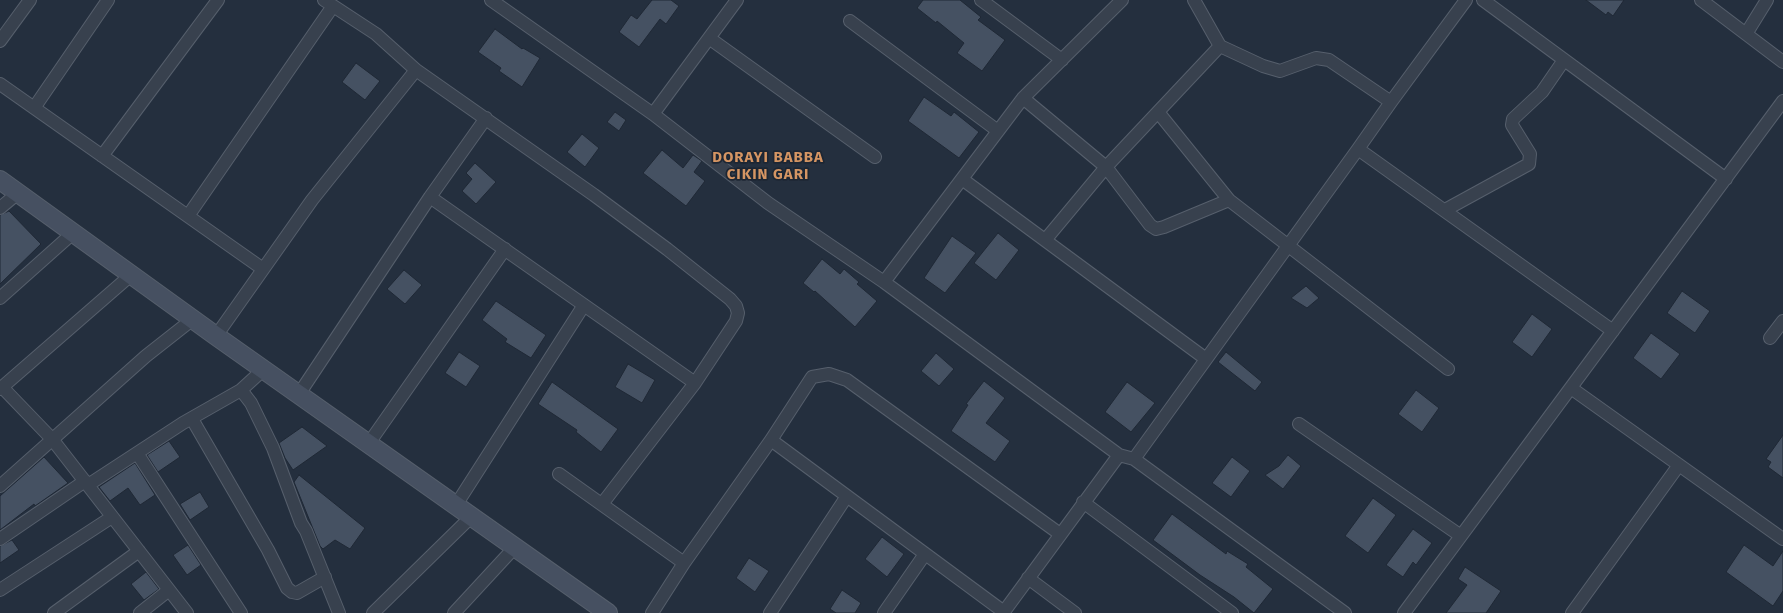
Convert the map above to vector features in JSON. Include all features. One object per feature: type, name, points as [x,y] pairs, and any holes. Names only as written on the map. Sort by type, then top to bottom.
[{"type":"street","points":[[0,41],[30,0]]},
{"type":"street","points":[[34,108],[108,0]]},
{"type":"street","points":[[102,156],[218,0]]},
{"type":"street","points":[[491,0],[653,114],[768,203],[884,282],[1119,455],[1134,459],[1345,613]]},
{"type":"street","points":[[653,114],[737,0]]},
{"type":"street","points":[[981,0],[1062,60]]},
{"type":"street","points":[[884,282],[1023,98],[1122,0]]},
{"type":"street","points":[[1194,0],[1220,46],[1263,66],[1280,71],[1316,58],[1329,60],[1391,102]]},
{"type":"street","points":[[1483,0],[1726,179]]},
{"type":"street","points":[[1701,0],[1783,62]]},
{"type":"street","points":[[1746,34],[1767,0]]},
{"type":"street","points":[[1134,459],[1463,1]]},
{"type":"street","points":[[188,216],[329,3],[376,34],[416,70],[486,118],[667,249],[730,299],[736,306],[738,313],[736,321],[695,383],[602,504]]},
{"type":"street","points":[[850,21],[998,131]]},
{"type":"street","points":[[710,38],[875,157]]},
{"type":"street","points":[[1046,239],[1106,167],[1220,46]]},
{"type":"street","points":[[1445,210],[1529,164],[1530,154],[1512,125],[1513,119],[1542,92],[1564,60]]},
{"type":"street","points":[[216,336],[312,200],[416,70]]},
{"type":"street","points":[[0,84],[263,269]]},
{"type":"street","points":[[1023,98],[1106,167],[1150,225],[1156,229],[1229,200]]},
{"type":"street","points":[[1404,613],[1783,101]]},
{"type":"street","points":[[1158,112],[1229,200],[1448,369]]},
{"type":"street","points":[[299,394],[430,197],[486,118]]},
{"type":"street","points":[[1358,149],[1613,331]]},
{"type":"street","points":[[962,179],[1046,239],[1206,359]]},
{"type":"street","points":[[0,180],[216,336],[608,613]]},
{"type":"street","points":[[0,208],[18,193]]},
{"type":"street","points":[[430,197],[695,383]]},
{"type":"street","points":[[0,298],[73,233]]},
{"type":"street","points":[[369,443],[505,249]]},
{"type":"street","points":[[131,275],[1,388],[52,439],[187,613]]},
{"type":"street","points":[[456,505],[584,305]]},
{"type":"street","points":[[0,486],[146,356],[193,319]]},
{"type":"street","points":[[1770,338],[1783,321]]},
{"type":"street","points":[[0,539],[86,483],[241,390],[264,369]]},
{"type":"street","points":[[652,613],[684,562],[771,440],[812,377],[829,374],[847,380],[1060,534]]},
{"type":"street","points":[[1571,388],[1783,538]]},
{"type":"street","points":[[241,390],[250,403],[273,448],[301,523],[306,531],[339,613]]},
{"type":"street","points":[[192,419],[268,550],[287,588],[292,592],[297,593],[325,577]]},
{"type":"street","points":[[1299,424],[1461,536]]},
{"type":"street","points":[[771,440],[1004,612],[1083,502],[1119,455]]},
{"type":"street","points":[[137,453],[241,613]]},
{"type":"street","points":[[1572,613],[1679,465]]},
{"type":"street","points":[[559,474],[684,562]]},
{"type":"street","points":[[770,613],[847,496]]},
{"type":"street","points":[[1083,502],[1232,613]]},
{"type":"street","points":[[373,613],[472,516]]},
{"type":"street","points":[[0,590],[112,517]]},
{"type":"street","points":[[454,613],[515,547]]},
{"type":"street","points":[[59,612],[139,551]]},
{"type":"street","points":[[884,613],[925,554]]},
{"type":"street","points":[[1028,578],[1075,613]]},
{"type":"street","points":[[140,613],[169,590]]},
{"type":"building","points":[[652,0],[671,0],[679,6],[666,24],[660,19],[639,47],[619,32],[631,15],[637,19]]},
{"type":"building","points":[[923,0],[960,0],[981,17],[978,20],[1005,40],[982,71],[957,53],[964,43],[937,21],[936,23],[917,8]]},
{"type":"building","points":[[1586,0],[1624,0],[1613,16],[1608,12],[1606,15]]},
{"type":"building","points":[[495,29],[522,49],[523,48],[540,58],[522,87],[499,71],[501,68],[478,52]]},
{"type":"building","points":[[356,63],[380,81],[365,100],[342,82]]},
{"type":"building","points":[[924,97],[951,116],[954,112],[979,132],[959,158],[908,121]]},
{"type":"building","points":[[615,112],[626,120],[619,131],[607,122]]},
{"type":"building","points":[[582,134],[599,148],[585,167],[567,152]]},
{"type":"building","points":[[662,150],[683,168],[693,155],[702,161],[694,172],[705,181],[686,206],[643,173]]},
{"type":"building","points":[[475,163],[496,182],[476,204],[462,191],[472,179],[466,173]]},
{"type":"building","points":[[9,211],[41,244],[0,284],[0,215]]},
{"type":"building","points":[[998,233],[1019,250],[996,280],[974,263]]},
{"type":"building","points":[[952,236],[976,253],[945,293],[924,278]]},
{"type":"building","points":[[822,259],[840,274],[844,269],[859,282],[857,284],[877,301],[855,327],[815,291],[814,292],[803,283]]},
{"type":"building","points":[[404,270],[422,285],[405,304],[387,289]]},
{"type":"building","points":[[1306,286],[1319,298],[1307,308],[1291,298]]},
{"type":"building","points":[[1682,291],[1710,311],[1695,333],[1667,313]]},
{"type":"building","points":[[496,301],[546,335],[531,358],[505,342],[507,339],[482,320]]},
{"type":"building","points":[[1532,314],[1552,329],[1532,357],[1512,342]]},
{"type":"building","points":[[1651,333],[1680,354],[1661,379],[1633,358]]},
{"type":"building","points":[[459,352],[480,366],[466,387],[445,373]]},
{"type":"building","points":[[1226,352],[1262,382],[1255,391],[1218,362]]},
{"type":"building","points":[[936,353],[954,369],[939,386],[921,371]]},
{"type":"building","points":[[628,364],[655,380],[642,403],[615,387]]},
{"type":"building","points":[[984,381],[1005,398],[986,423],[1010,441],[995,462],[951,431],[968,405],[966,404]]},
{"type":"building","points":[[552,382],[618,429],[601,452],[576,432],[577,430],[538,404]]},
{"type":"building","points":[[1127,382],[1155,403],[1131,432],[1105,412]]},
{"type":"building","points":[[1416,390],[1439,408],[1422,432],[1398,414]]},
{"type":"building","points":[[302,427],[327,446],[293,470],[285,458],[279,443]]},
{"type":"building","points":[[1783,435],[1783,478],[1768,467],[1771,462],[1766,459]]},
{"type":"building","points":[[169,441],[180,457],[158,472],[147,455]]},
{"type":"building","points":[[1288,455],[1301,466],[1283,489],[1265,475],[1279,466]]},
{"type":"building","points":[[44,457],[68,483],[35,506],[34,504],[0,530],[0,496]]},
{"type":"building","points":[[1232,457],[1250,471],[1231,497],[1212,483]]},
{"type":"building","points":[[135,463],[155,495],[140,505],[128,488],[110,501],[99,487]]},
{"type":"building","points":[[299,475],[365,528],[350,549],[335,540],[323,549],[320,546],[294,482]]},
{"type":"building","points":[[200,492],[209,507],[190,520],[180,504]]},
{"type":"building","points":[[1373,498],[1396,515],[1368,553],[1345,536]]},
{"type":"building","points":[[1172,514],[1226,554],[1227,551],[1248,564],[1246,567],[1273,589],[1254,613],[1234,597],[1200,575],[1153,540]]},
{"type":"building","points":[[1413,529],[1432,543],[1416,565],[1413,562],[1403,577],[1386,565]]},
{"type":"building","points":[[882,537],[904,554],[887,577],[865,559]]},
{"type":"building","points":[[12,540],[19,550],[0,563],[0,546]]},
{"type":"building","points":[[188,545],[201,565],[187,575],[173,555]]},
{"type":"building","points":[[1744,545],[1773,566],[1783,551],[1783,591],[1773,606],[1726,572]]},
{"type":"building","points":[[749,558],[769,571],[755,592],[736,578]]},
{"type":"building","points":[[1465,567],[1501,591],[1486,613],[1446,613],[1467,585],[1458,579]]},
{"type":"building","points":[[146,572],[159,589],[144,600],[131,584]]},
{"type":"building","points":[[842,590],[861,603],[855,613],[836,613],[830,609]]},
{"type":"district","name":"DORAYI BABBA CIKIN GARI","points":[[768,166]]}]
